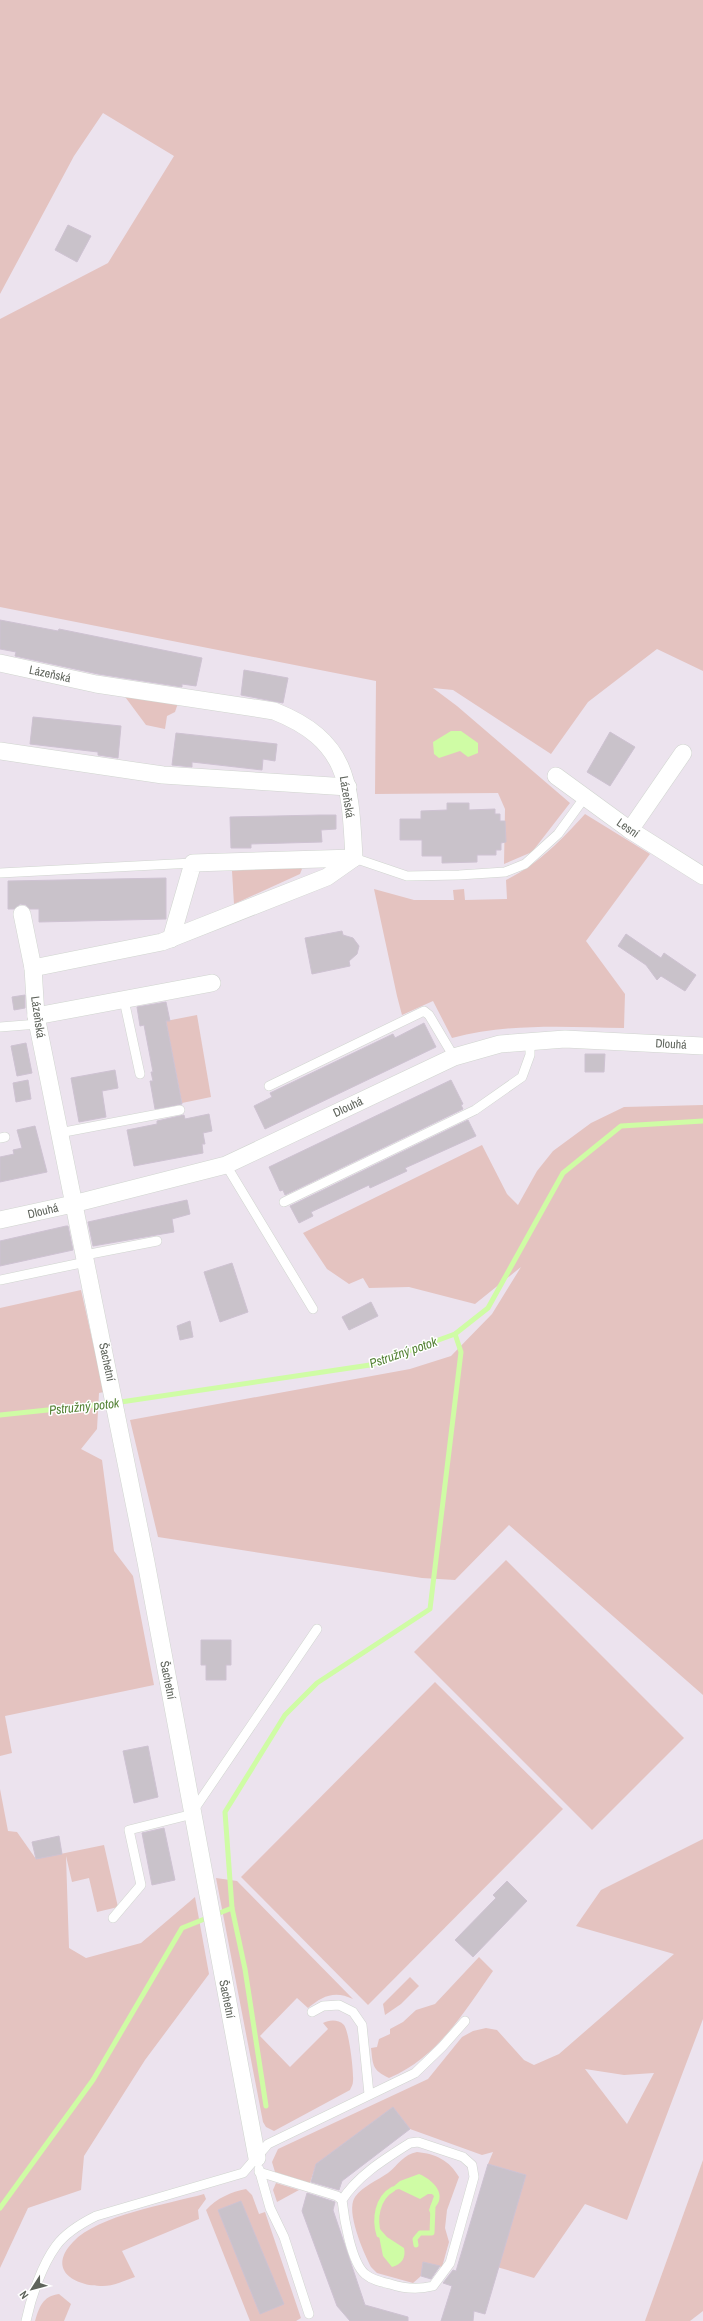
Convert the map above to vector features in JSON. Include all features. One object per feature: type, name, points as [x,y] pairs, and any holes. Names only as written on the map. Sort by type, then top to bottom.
[{"type":"street","name":"Lázeňská","points":[[0,663],[96,684],[274,711],[310,728],[327,744],[345,774],[348,787],[354,858]]},
{"type":"street","points":[[0,751],[163,775],[348,787]]},
{"type":"street","points":[[630,830],[683,753]]},
{"type":"street","name":"Lesní","points":[[556,776],[630,830],[703,876]]},
{"type":"street","points":[[171,939],[193,863],[354,858]]},
{"type":"street","points":[[33,968],[171,939],[327,877],[354,858]]},
{"type":"street","name":"Lázeňská","points":[[22,914],[33,968],[37,1020],[73,1204]]},
{"type":"street","points":[[37,1020],[124,1000],[212,983]]},
{"type":"street","name":"Dlouhá","points":[[0,1220],[73,1204],[226,1165],[454,1056],[500,1044],[565,1039],[703,1046]]},
{"type":"street","name":"Šachetní","points":[[73,1204],[86,1258],[113,1390],[258,2165]]},
{"type":"lane","points":[[354,858],[407,876],[505,872],[526,864],[558,834],[585,797]]},
{"type":"lane","points":[[0,873],[193,863]]},
{"type":"lane","points":[[124,1000],[140,1074]]},
{"type":"lane","points":[[269,1086],[424,1011],[429,1015],[454,1056]]},
{"type":"lane","points":[[0,1027],[37,1020]]},
{"type":"lane","points":[[284,1202],[475,1110],[522,1077],[530,1055],[530,1042]]},
{"type":"lane","points":[[59,1133],[180,1110]]},
{"type":"lane","points":[[226,1165],[312,1309]]},
{"type":"lane","points":[[0,1280],[157,1241]]},
{"type":"lane","points":[[113,1918],[141,1885],[129,1830],[193,1812],[317,1629]]},
{"type":"lane","points":[[312,2012],[323,2006],[339,2005],[353,2012],[362,2025],[369,2094]]},
{"type":"lane","points":[[26,2321],[42,2273],[56,2246],[80,2225],[96,2216],[243,2173],[258,2165],[268,2144],[414,2073],[442,2047],[464,2021]]},
{"type":"lane","points":[[258,2165],[337,2196],[342,2200],[344,2217],[351,2243],[358,2264],[364,2273],[372,2279],[404,2288],[422,2289],[433,2286],[450,2263],[474,2177],[472,2164],[463,2157],[418,2142],[410,2143],[360,2178],[351,2186],[342,2200]]},
{"type":"lane","points":[[258,2165],[270,2208],[284,2237],[310,2314]]},
{"type":"shaded area","points":[[0,0],[703,0],[703,671],[657,649],[588,702],[551,754],[453,690],[433,688],[457,706],[570,803],[532,852],[504,864],[505,809],[498,793],[375,794],[376,681],[0,607],[0,319],[108,263],[174,156],[103,113],[74,156],[0,294]]},
{"type":"shaded area","points":[[120,690],[178,703],[175,712],[167,716],[165,729],[146,725]]},
{"type":"shaded area","points":[[451,731],[461,731],[478,743],[478,753],[468,757],[460,751],[439,758],[434,754],[433,742]]},
{"type":"shaded area","points":[[585,814],[650,854],[586,941],[625,994],[624,1028],[515,1028],[473,1033],[452,1038],[433,1001],[402,1015],[374,889],[414,900],[454,900],[453,890],[464,889],[465,900],[507,899],[506,880],[529,866],[549,851]]},
{"type":"shaded area","points":[[298,865],[302,869],[300,874],[234,904],[232,871]]},
{"type":"shaded area","points":[[197,1015],[211,1097],[182,1103],[166,1021]]},
{"type":"shaded area","points":[[703,1105],[703,1695],[509,1525],[455,1580],[422,1578],[158,1537],[130,1420],[410,1369],[451,1356],[492,1314],[521,1267],[475,1304],[409,1287],[369,1288],[363,1278],[349,1284],[327,1269],[303,1233],[482,1145],[507,1194],[518,1205],[537,1171],[553,1151],[591,1123],[624,1107]]},
{"type":"shaded area","points":[[81,1290],[104,1392],[99,1393],[97,1429],[81,1449],[102,1460],[114,1551],[133,1576],[154,1685],[5,1716],[12,1753],[0,1756],[0,1308]]},
{"type":"shaded area","points":[[506,1560],[684,1738],[592,1830],[414,1652]]},
{"type":"shaded area","points":[[435,1682],[563,1809],[368,2005],[241,1877]]},
{"type":"shaded area","points":[[0,1789],[8,1831],[17,1832],[36,1859],[104,1845],[118,1907],[97,1912],[89,1878],[72,1882],[66,1856],[69,1948],[86,1958],[141,1943],[195,1897],[209,1974],[145,2060],[84,2156],[81,2190],[28,2208],[0,2268]]},
{"type":"shaded area","points":[[703,1839],[703,2019],[627,2220],[585,2204],[534,2278],[497,2267],[526,2175],[488,2164],[493,2152],[482,2155],[410,2129],[393,2107],[316,2164],[310,2183],[275,2172],[272,2162],[278,2149],[428,2079],[462,2037],[473,2031],[486,2028],[497,2030],[524,2060],[534,2065],[559,2054],[674,1954],[576,1926],[601,1890]],"holes":[[[585,2069],[624,2075],[654,2073],[627,2124]]]},
{"type":"shaded area","points":[[216,1878],[237,1881],[353,1999],[340,1995],[329,1996],[318,2000],[308,2008],[297,1998],[260,2036],[290,2067],[328,2029],[323,2023],[328,2021],[336,2021],[342,2023],[346,2029],[351,2052],[353,2084],[350,2090],[274,2131],[266,2127],[263,2122]]},
{"type":"shaded area","points":[[479,1957],[493,1971],[472,2002],[436,2046],[406,2069],[389,2078],[379,2072],[373,2063],[371,2048],[377,2047],[379,2039],[390,2034],[390,2029],[403,2022],[416,2010],[435,2004]]},
{"type":"shaded area","points":[[410,1977],[419,1986],[401,2004],[385,2015],[383,2004]]},
{"type":"shaded area","points":[[417,2152],[436,2156],[451,2166],[459,2177],[447,2210],[445,2228],[449,2242],[442,2267],[423,2262],[421,2276],[413,2283],[377,2273],[371,2267],[357,2232],[352,2212],[353,2203],[358,2193],[388,2173],[405,2157]]},
{"type":"shaded area","points":[[703,2160],[703,2311],[690,2321],[645,2321]]},
{"type":"shaded area","points":[[419,2174],[431,2181],[439,2192],[439,2201],[431,2215],[429,2210],[434,2196],[432,2194],[428,2194],[420,2199],[399,2189],[387,2192],[400,2181]]},
{"type":"shaded area","points":[[276,2183],[299,2190],[277,2202],[273,2190]]},
{"type":"shaded area","points":[[246,2189],[252,2195],[259,2214],[265,2212],[301,2318],[296,2321],[250,2321],[206,2210],[224,2196]]},
{"type":"shaded area","points":[[204,2194],[206,2199],[198,2210],[199,2219],[122,2251],[135,2277],[113,2285],[100,2286],[80,2282],[66,2273],[63,2267],[63,2260],[66,2251],[73,2242],[84,2233],[99,2225],[134,2212]]},
{"type":"shaded area","points":[[379,2228],[387,2237],[404,2248],[404,2258],[395,2266],[392,2267],[383,2256],[378,2231]]},
{"type":"shaded area","points":[[59,2294],[71,2304],[64,2321],[35,2321],[42,2303],[49,2297]]},
{"type":"building","points":[[68,225],[91,236],[77,262],[55,250]]},
{"type":"building","points":[[0,620],[58,631],[59,629],[202,658],[196,686],[182,684],[182,687],[98,674],[15,656],[16,652],[0,649]]},
{"type":"building","points":[[244,670],[288,678],[283,703],[241,695]]},
{"type":"building","points":[[33,717],[121,726],[118,758],[98,755],[98,752],[30,744]]},
{"type":"building","points":[[610,732],[635,747],[610,786],[587,772]]},
{"type":"building","points":[[176,733],[277,744],[275,761],[263,759],[262,770],[192,762],[192,767],[172,765]]},
{"type":"building","points":[[447,803],[469,803],[469,810],[495,809],[495,814],[500,814],[500,821],[505,821],[506,842],[501,843],[501,850],[496,850],[496,855],[477,855],[477,862],[442,863],[442,856],[422,856],[422,840],[400,840],[400,819],[421,819],[421,811],[447,810]]},
{"type":"building","points":[[336,815],[336,829],[321,830],[322,842],[251,844],[251,848],[231,848],[230,817]]},
{"type":"building","points":[[166,878],[166,919],[39,922],[39,909],[30,909],[26,905],[20,904],[14,909],[8,909],[8,881]]},
{"type":"building","points":[[342,931],[343,935],[353,938],[359,946],[357,954],[349,961],[350,966],[312,974],[305,938]]},
{"type":"building","points":[[626,934],[661,958],[664,953],[696,975],[685,991],[661,976],[657,980],[646,965],[618,946]]},
{"type":"building","points":[[25,995],[25,1008],[14,1010],[12,997]]},
{"type":"building","points":[[166,1002],[170,1021],[166,1021],[182,1104],[155,1109],[150,1081],[153,1081],[151,1072],[153,1072],[144,1025],[140,1026],[137,1007]]},
{"type":"building","points":[[424,1023],[436,1047],[265,1129],[254,1106],[272,1097],[270,1093],[393,1034],[395,1038]]},
{"type":"building","points":[[26,1043],[32,1073],[17,1076],[11,1046]]},
{"type":"building","points":[[585,1054],[605,1054],[604,1072],[585,1072]]},
{"type":"building","points":[[115,1070],[118,1088],[102,1091],[106,1117],[79,1122],[71,1078]]},
{"type":"building","points":[[28,1080],[31,1099],[16,1102],[13,1083]]},
{"type":"building","points":[[451,1080],[463,1104],[461,1105],[463,1109],[285,1195],[283,1190],[280,1191],[269,1167]]},
{"type":"building","points":[[209,1114],[212,1131],[203,1133],[205,1144],[202,1144],[203,1153],[134,1166],[127,1130],[157,1124],[157,1121],[184,1115],[185,1119]]},
{"type":"building","points":[[468,1120],[476,1136],[405,1168],[407,1171],[370,1188],[369,1185],[311,1212],[313,1216],[299,1223],[290,1206]]},
{"type":"building","points":[[35,1126],[47,1172],[0,1182],[0,1157],[14,1154],[13,1150],[22,1148],[17,1130]]},
{"type":"building","points":[[187,1200],[190,1214],[172,1219],[174,1232],[93,1246],[88,1222]]},
{"type":"building","points":[[68,1226],[73,1250],[0,1266],[0,1241]]},
{"type":"building","points":[[232,1263],[248,1312],[220,1322],[204,1272]]},
{"type":"building","points":[[371,1302],[378,1316],[349,1330],[342,1317]]},
{"type":"building","points":[[190,1321],[193,1337],[180,1340],[177,1326]]},
{"type":"building","points":[[201,1640],[231,1640],[231,1665],[226,1665],[226,1680],[206,1680],[206,1665],[201,1665]]},
{"type":"building","points":[[148,1746],[158,1797],[134,1803],[123,1751]]},
{"type":"building","points":[[164,1828],[175,1880],[152,1885],[142,1833]]},
{"type":"building","points":[[59,1836],[62,1854],[36,1859],[32,1842]]},
{"type":"building","points":[[507,1881],[527,1901],[473,1957],[455,1940],[496,1898],[493,1895]]},
{"type":"building","points":[[393,2107],[410,2129],[342,2181],[339,2190],[311,2182],[316,2164]]},
{"type":"building","points":[[488,2164],[526,2175],[485,2314],[474,2311],[473,2321],[441,2321],[452,2286],[443,2283],[453,2270],[456,2271]]},
{"type":"building","points":[[307,2193],[335,2202],[333,2210],[365,2305],[408,2317],[408,2321],[350,2321],[337,2306],[302,2211]]},
{"type":"building","points":[[241,2201],[284,2304],[260,2314],[218,2210]]},
{"type":"building","points":[[423,2262],[440,2266],[431,2279],[421,2276]]},
{"type":"waterway","name":"Pstružný potok","points":[[0,1415],[114,1403],[370,1365],[455,1334],[488,1308],[563,1173],[621,1126],[703,1121]]},
{"type":"waterway","points":[[0,2208],[93,2080],[182,1928],[232,1908],[225,1812],[285,1715],[317,1683],[430,1609],[461,1352],[455,1334]]},
{"type":"waterway","points":[[232,1908],[245,1969],[266,2106]]},
{"type":"waterway","points":[[379,2235],[377,2222],[378,2209],[383,2198],[393,2189]]},
{"type":"waterway","points":[[416,2245],[415,2239],[420,2233],[432,2233],[433,2206]]}]
